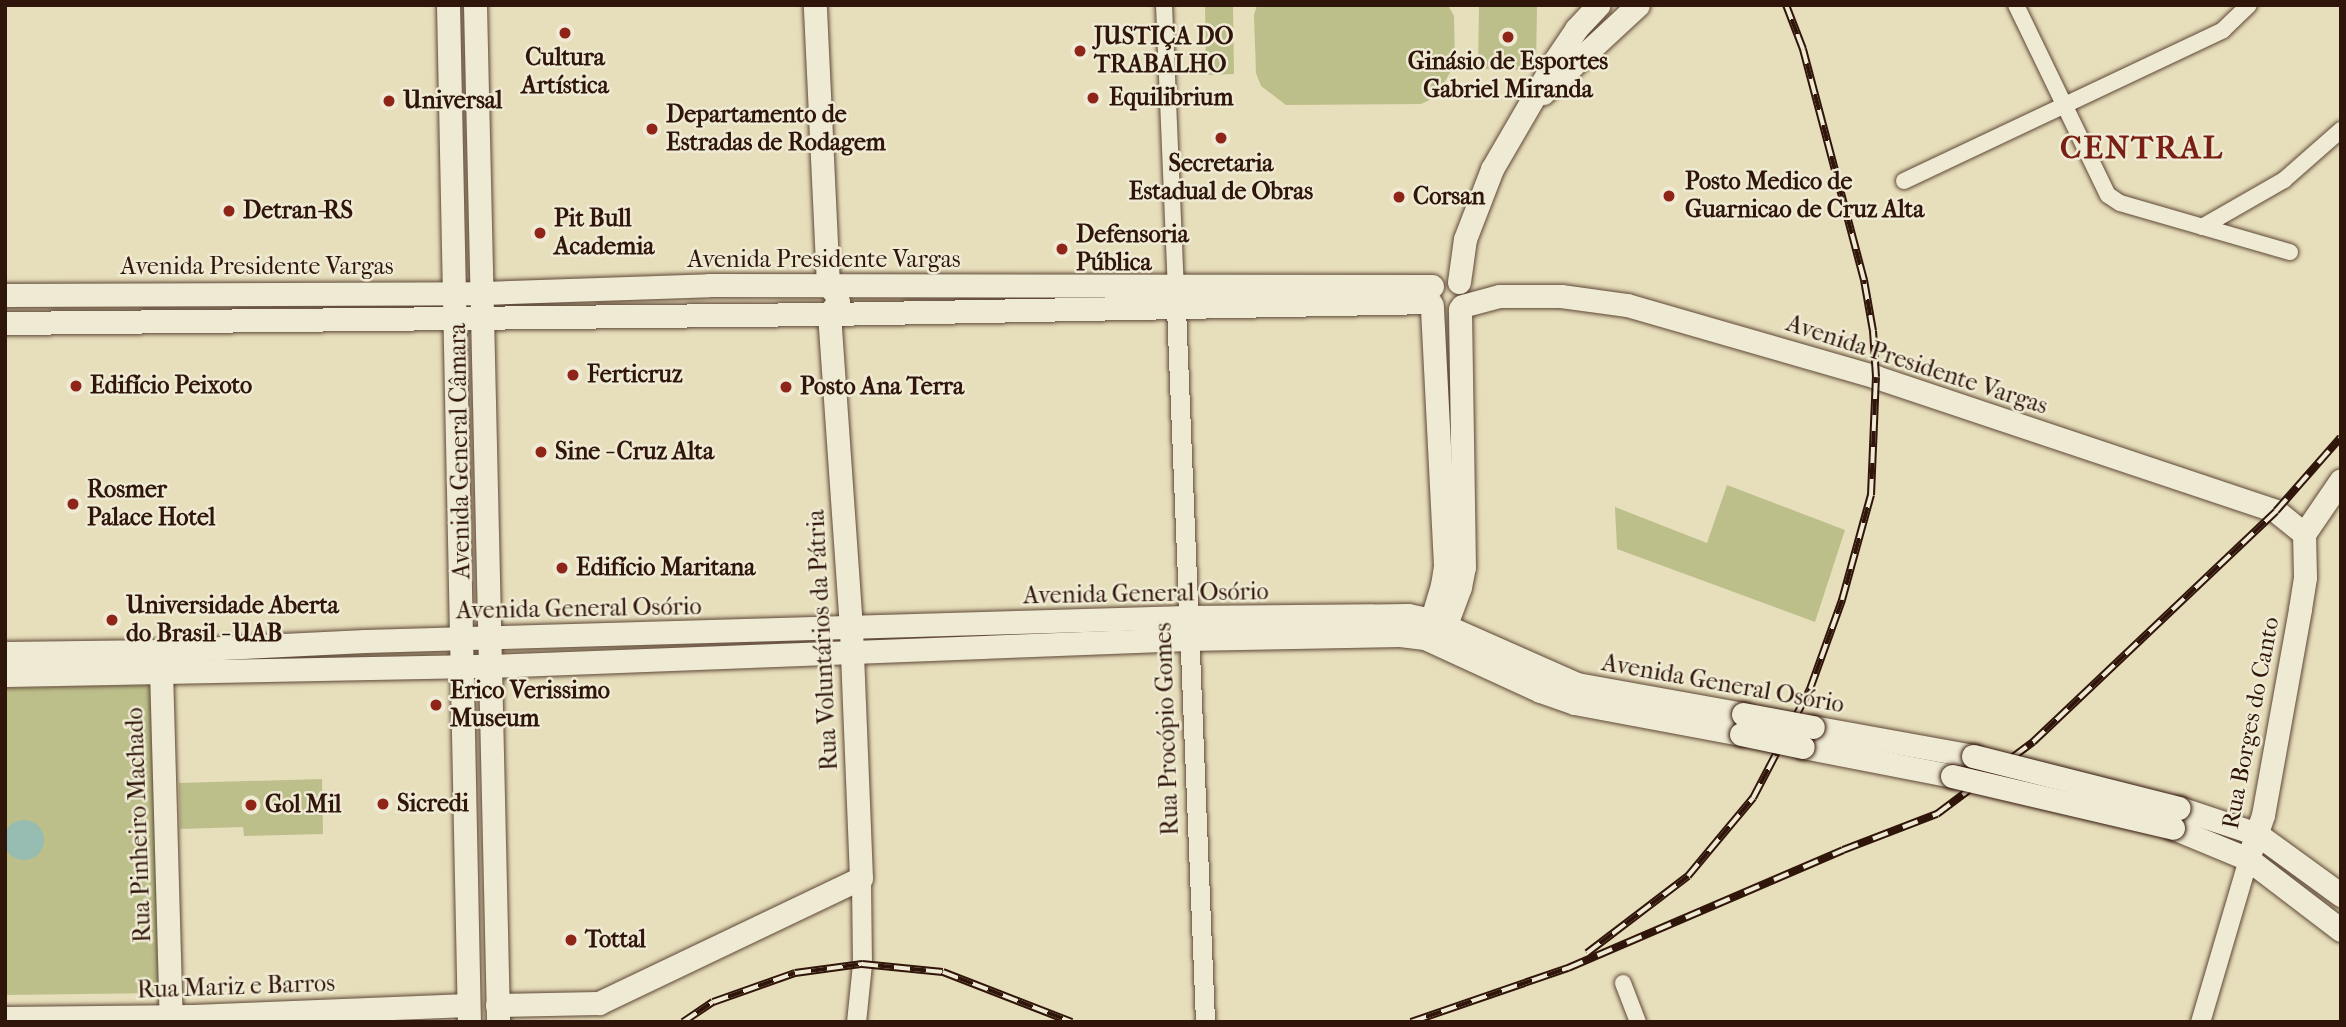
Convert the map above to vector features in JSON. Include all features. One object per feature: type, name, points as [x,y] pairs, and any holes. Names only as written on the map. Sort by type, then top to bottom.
[{"type":"main road","name":"Avenida General Câmara","points":[[448,5],[468,1013]]},
{"type":"main road","name":"Avenida General Câmara","points":[[475,5],[484,293],[498,1013]]},
{"type":"main road","name":"Rua Voluntários da Pátria","points":[[815,5],[828,285],[817,300],[819,308],[829,314],[851,628],[861,878]]},
{"type":"main road","points":[[1435,633],[1454,576],[1447,295],[1492,169],[1576,29],[1598,5]]},
{"type":"main road","points":[[1533,102],[1638,5]]},
{"type":"main road","name":"Avenida Presidente Vargas","points":[[5,295],[484,293],[709,285],[828,285],[1176,297]]},
{"type":"main road","name":"Avenida Presidente Vargas","points":[[5,323],[829,314],[1176,297],[1561,296],[1628,305],[1876,377],[2276,511],[2304,534]]},
{"type":"main road","points":[[2304,534],[2341,480]]},
{"type":"main road","name":"Rua Borges do Canto","points":[[2248,859],[2257,834],[2300,610],[2305,577],[2304,534]]},
{"type":"main road","name":"Avenida General Osório","points":[[5,675],[161,670],[490,666],[852,652],[1408,615],[1435,633],[1653,708],[1808,737],[1952,776],[2257,834],[2341,895]]},
{"type":"main road","name":"Avenida General Osório","points":[[5,653],[160,651],[851,628],[1187,628]]},
{"type":"main road","name":"Rua Pinheiro Machado","points":[[161,670],[171,1019]]},
{"type":"main road","name":"Avenida General Osório","points":[[1808,737],[1973,756],[2176,818],[2248,859],[2341,930]]},
{"type":"main road","name":"Rua Mariz e Barros","points":[[5,1018],[171,1019],[468,1013],[472,994],[482,990],[493,994],[498,1013],[599,1003],[861,878]]},
{"type":"street","name":"Rua Procópio Gomes","points":[[1164,5],[1187,628],[1205,1022]]},
{"type":"street","points":[[2016,5],[2108,195],[2120,202],[2290,252]]},
{"type":"street","points":[[1904,181],[2064,108],[2223,30],[2249,5]]},
{"type":"street","points":[[2202,227],[2284,180],[2341,130]]},
{"type":"street","name":"Rua Borges do Canto","points":[[2200,1022],[2248,859]]},
{"type":"street","name":"Rua Voluntários da Pátria","points":[[856,1022],[862,964],[861,878]]},
{"type":"street","points":[[1623,983],[1638,1022]]},
{"type":"green space","points":[[1205,5],[1233,5],[1234,74],[1206,75]]},
{"type":"green space","points":[[1257,5],[1448,5],[1454,16],[1455,64],[1436,97],[1421,104],[1286,105],[1261,86],[1256,73],[1254,15]]},
{"type":"green space","name":"Ginásio de Esportes Gabriel Miranda","points":[[1479,5],[1537,5],[1536,70],[1478,69]]},
{"type":"green space","points":[[1727,485],[1845,530],[1815,622],[1617,549],[1615,507],[1707,543]]},
{"type":"green space","points":[[156,685],[162,993],[5,995],[5,688]]},
{"type":"green space","name":"Gol Mil","points":[[322,779],[323,834],[244,836],[243,827],[180,829],[179,783]]},
{"type":"water","points":[[24,820],[38,826],[44,840],[38,854],[24,860],[10,854],[4,840],[10,826]]},
{"type":"railway","points":[[1587,953],[1688,876],[1753,798],[1810,689],[1842,600],[1871,495],[1876,377],[1873,331],[1864,280],[1803,49],[1786,5]]},
{"type":"railway","points":[[1411,1022],[1568,968],[1843,850],[1937,814],[2033,742],[2276,511],[2341,437]]},
{"type":"railway","points":[[683,1022],[713,1002],[795,973],[862,964],[943,972],[1072,1022]]},
{"type":"place","name":"Cultura Artística","points":[[565,33]]},
{"type":"place","name":"Ginásio de Esportes Gabriel Miranda","points":[[1508,37]]},
{"type":"place","name":"JUSTIÇA DO TRABALHO","points":[[1080,51]]},
{"type":"place","name":"Equilibrium","points":[[1093,98]]},
{"type":"place","name":"Universal","points":[[389,101]]},
{"type":"place","name":"Departamento de Estradas de Rodagem","points":[[652,129]]},
{"type":"place","name":"Secretaria Estadual de Obras","points":[[1221,138]]},
{"type":"place","name":"Posto Medico de Guarnicao de Cruz Alta","points":[[1669,196]]},
{"type":"place","name":"Corsan","points":[[1399,197]]},
{"type":"place","name":"Detran-RS","points":[[229,211]]},
{"type":"place","name":"Pit Bull Academia","points":[[540,233]]},
{"type":"place","name":"Defensoria Pública","points":[[1062,249]]},
{"type":"place","name":"Ferticruz","points":[[573,375]]},
{"type":"place","name":"Edifício Peixoto","points":[[76,386]]},
{"type":"place","name":"Posto Ana Terra","points":[[786,387]]},
{"type":"place","name":"Sine - Cruz Alta","points":[[541,452]]},
{"type":"place","name":"Rosmer Palace Hotel","points":[[73,504]]},
{"type":"place","name":"Edifício Maritana","points":[[562,568]]},
{"type":"place","name":"Universidade Aberta do Brasil - UAB","points":[[112,620]]},
{"type":"place","name":"Erico Verissimo Museum","points":[[436,705]]},
{"type":"place","name":"Sicredi","points":[[383,804]]},
{"type":"place","name":"Gol Mil","points":[[251,805]]},
{"type":"place","name":"Tottal","points":[[571,940]]},
{"type":"district","name":"CENTRAL","points":[[2142,148]]}]
